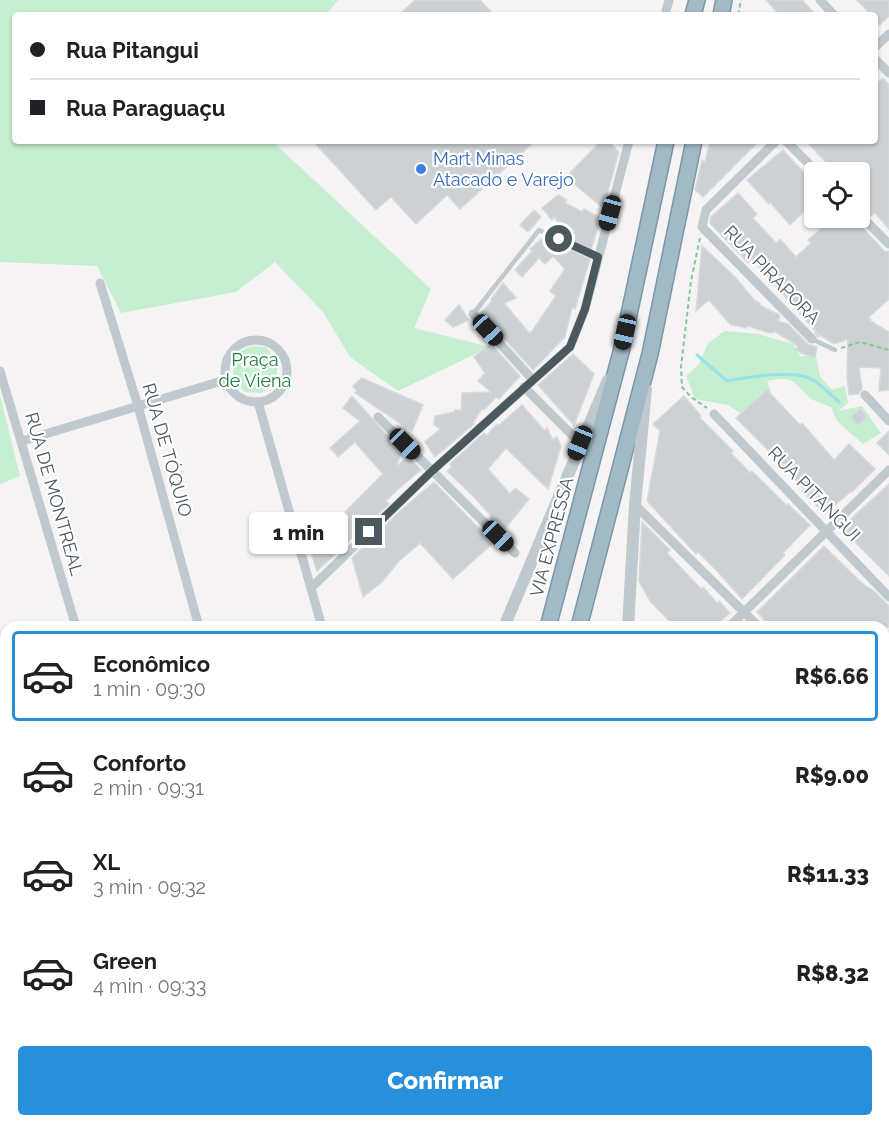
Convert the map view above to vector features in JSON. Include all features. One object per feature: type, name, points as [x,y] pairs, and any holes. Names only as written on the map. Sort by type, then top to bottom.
[{"type":"highway","name":"VIA EXPRESSA","points":[[550,621],[621,352],[665,144]]},
{"type":"highway","points":[[581,621],[650,354],[693,144]]},
{"type":"street","points":[[820,0],[831,12]]},
{"type":"street","points":[[878,44],[889,34]]},
{"type":"street","points":[[878,62],[889,73]]},
{"type":"street","points":[[311,588],[432,471],[570,347],[585,309],[626,144]]},
{"type":"street","points":[[702,226],[706,210],[773,144]]},
{"type":"street","points":[[789,144],[807,162]]},
{"type":"street","points":[[870,225],[889,244]]},
{"type":"street","name":"RUA PIRAPORA","points":[[702,226],[812,339]]},
{"type":"street","name":"RUA DE TÓQUIO","points":[[100,283],[138,406],[197,621]]},
{"type":"street","points":[[473,314],[533,380]]},
{"type":"street","points":[[249,340],[269,342],[284,356],[287,376],[284,386],[268,400],[248,401],[238,397],[230,390],[225,380],[226,360],[239,344],[249,340]]},
{"type":"street","points":[[506,621],[580,443],[621,352]]},
{"type":"street","points":[[628,621],[635,505],[650,354]]},
{"type":"street","name":"RUA DE MONTREAL","points":[[0,371],[74,621]]},
{"type":"street","points":[[22,441],[225,380]]},
{"type":"street","points":[[524,387],[580,443]]},
{"type":"street","points":[[865,396],[889,421]]},
{"type":"street","points":[[258,402],[320,621]]},
{"type":"street","name":"RUA PITANGUI","points":[[714,414],[889,597]]},
{"type":"street","points":[[378,417],[515,553]]},
{"type":"street","points":[[735,621],[889,470]]},
{"type":"street","points":[[635,505],[753,621]]},
{"type":"lane","points":[[473,314],[539,230],[598,257]]},
{"type":"lane","name":"RUA PIRAPORA","points":[[812,339],[835,350]]},
{"type":"path","points":[[702,226],[691,281],[681,368],[682,387],[691,397],[714,414]]},
{"type":"path","points":[[835,350],[860,342],[889,350]]},
{"type":"green space","points":[[0,0],[338,0],[328,12],[12,12],[12,144],[275,144],[431,289],[414,328],[490,347],[398,391],[350,357],[323,312],[275,262],[236,292],[121,313],[97,266],[0,262]]},
{"type":"green space","points":[[725,331],[758,334],[793,344],[801,357],[815,353],[820,376],[832,390],[845,386],[848,403],[838,411],[862,406],[881,433],[863,444],[837,421],[831,407],[811,399],[788,379],[767,381],[774,401],[745,416],[728,405],[695,399],[686,376],[699,364],[708,343]]},
{"type":"green space","name":"Praça de Viena","points":[[252,346],[266,347],[279,364],[274,384],[261,393],[244,392],[233,376],[236,357]]},
{"type":"green space","points":[[0,395],[20,476],[0,484]]},
{"type":"building","points":[[415,0],[480,0],[491,12],[402,12]]},
{"type":"building","points":[[766,0],[802,0],[813,12],[775,12]]},
{"type":"building","points":[[857,0],[889,0],[889,16],[880,25],[878,12],[868,12]]},
{"type":"building","points":[[883,78],[889,85],[889,229],[875,213],[870,215],[870,162],[826,162],[809,144],[878,144],[878,82]]},
{"type":"building","name":"Mart Minas Atacado e Varejo","points":[[316,144],[532,144],[460,209],[447,195],[416,224],[391,197],[376,210]]},
{"type":"building","points":[[598,144],[611,144],[619,152],[603,208],[566,177]]},
{"type":"building","points":[[709,144],[756,144],[703,197],[695,190],[702,160],[705,163]]},
{"type":"building","points":[[783,150],[804,173],[804,212],[790,225],[747,180]]},
{"type":"building","points":[[738,193],[757,214],[753,218],[776,243],[780,239],[796,257],[811,243],[808,240],[822,228],[863,228],[885,252],[889,251],[889,299],[869,317],[871,319],[869,320],[889,332],[889,390],[879,391],[881,368],[859,367],[862,389],[858,394],[849,395],[848,339],[834,344],[820,335],[818,337],[815,333],[819,335],[752,259],[748,263],[710,223],[711,217]]},
{"type":"building","points":[[558,195],[567,200],[565,203],[601,218],[591,249],[568,238],[554,217],[552,220],[542,208]]},
{"type":"building","points":[[534,210],[541,217],[528,232],[520,225]]},
{"type":"building","points":[[544,237],[590,259],[575,309],[572,307],[565,337],[533,370],[481,313],[503,283],[516,298],[504,303],[530,334],[556,296],[550,291],[565,269],[553,256],[545,264],[539,258],[522,277],[515,270],[532,251],[530,249]]},
{"type":"building","points":[[702,246],[736,278],[754,300],[760,303],[759,305],[778,314],[780,316],[778,321],[788,324],[808,344],[817,347],[815,357],[801,353],[796,349],[798,346],[774,331],[773,333],[766,332],[748,326],[746,328],[730,324],[709,300],[696,311]]},
{"type":"building","points":[[459,305],[469,320],[453,327],[445,320]]},
{"type":"building","points":[[491,344],[520,376],[499,399],[496,397],[485,409],[482,409],[474,424],[435,457],[425,442],[440,429],[434,425],[435,416],[461,410],[462,393],[491,392],[478,381],[485,373],[474,357]]},
{"type":"building","points":[[573,354],[594,374],[574,425],[538,385]]},
{"type":"building","points":[[362,378],[423,405],[412,431],[355,393],[357,391],[353,386]]},
{"type":"building","points":[[767,390],[800,425],[802,423],[834,460],[849,444],[875,469],[825,514],[802,491],[804,489],[787,469],[736,418]]},
{"type":"building","points":[[352,396],[402,452],[396,467],[408,456],[421,470],[397,490],[386,501],[389,504],[317,571],[303,527],[335,522],[383,474],[355,442],[338,457],[330,448],[360,421],[343,408]]},
{"type":"building","points":[[684,396],[701,416],[699,417],[733,451],[731,453],[750,473],[752,471],[810,525],[783,553],[785,555],[742,599],[647,501],[660,431],[653,424]]},
{"type":"building","points":[[522,405],[545,431],[547,428],[553,440],[557,437],[561,446],[548,489],[506,448],[488,469],[510,494],[515,488],[529,499],[504,530],[447,471],[451,467],[450,464],[484,433],[487,435],[497,424],[498,426]]},
{"type":"building","points":[[861,408],[866,418],[858,425],[851,417]]},
{"type":"building","points":[[889,431],[889,455],[877,443]]},
{"type":"building","points":[[434,482],[493,543],[453,579],[420,543],[399,561],[382,582],[363,597],[352,558]]},
{"type":"building","points":[[889,484],[889,576],[841,528]]},
{"type":"building","points":[[642,522],[670,550],[667,553],[701,589],[703,587],[717,603],[719,601],[730,613],[720,621],[669,621],[650,601],[639,581]]},
{"type":"building","points":[[824,546],[889,606],[889,621],[765,621],[757,612]]},
{"type":"waterway","points":[[697,355],[727,381],[771,375],[795,375],[813,380],[839,402]]},
{"type":"place","name":"Mart Minas Atacado e Varejo","points":[[421,169]]},
{"type":"route","points":[[369,532],[432,471],[570,347],[585,309],[598,257],[559,239]]}]
